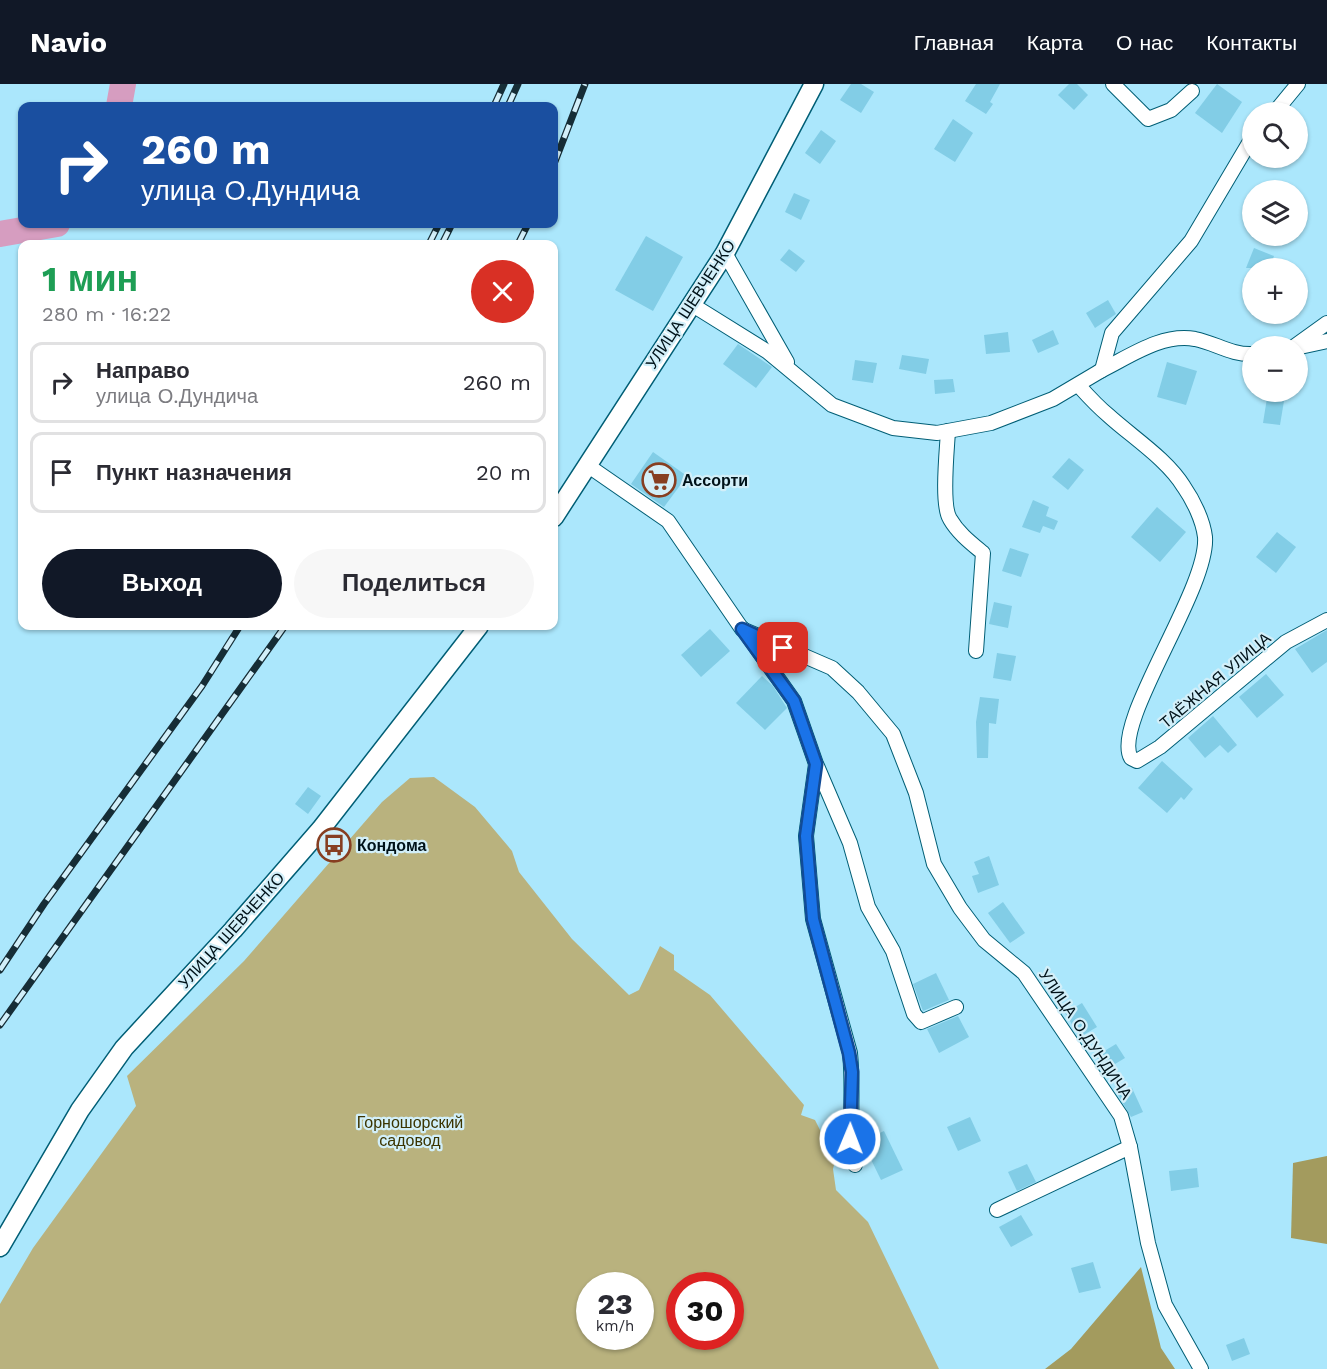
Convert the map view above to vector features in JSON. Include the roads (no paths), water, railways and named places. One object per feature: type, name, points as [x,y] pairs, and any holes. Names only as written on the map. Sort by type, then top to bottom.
[{"type":"main road","name":"УЛИЦА ШЕВЧЕНКО","points":[[558,511],[725,254],[814,84]]},
{"type":"main road","name":"УЛИЦА ШЕВЧЕНКО","points":[[0,1247],[80,1110],[124,1048],[233,930],[321,829],[476,630]]},
{"type":"street","points":[[1113,84],[1149,119],[1171,110],[1192,90]]},
{"type":"street","points":[[1283,102],[1298,84]]},
{"type":"street","points":[[1100,371],[1112,333],[1191,241],[1242,155]]},
{"type":"street","points":[[725,254],[773,341],[797,377]]},
{"type":"street","points":[[691,304],[768,352],[832,405],[893,428],[937,433],[991,423],[1053,399],[1079,386],[1100,371],[1161,341],[1194,339],[1242,354]]},
{"type":"street","points":[[1308,338],[1327,323]]},
{"type":"street","points":[[1308,345],[1327,341]]},
{"type":"street","name":"ТАЁЖНАЯ УЛИЦА","points":[[1079,386],[1107,415],[1141,442],[1183,484],[1200,519],[1205,538],[1198,571],[1175,630],[1146,688],[1127,744],[1128,753],[1137,761],[1160,747],[1286,642],[1327,620]]},
{"type":"street","points":[[948,431],[946,490],[948,517],[962,535],[982,553],[976,651]]},
{"type":"street","points":[[587,465],[668,521],[794,701],[816,764],[850,843],[868,907],[893,951],[914,1014],[921,1022],[956,1007]]},
{"type":"street","name":"УЛИЦА О.ДУНДИЧА","points":[[742,629],[832,668],[858,692],[893,734],[916,793],[934,864],[960,908],[984,940],[1024,973],[1121,1116],[1130,1147],[1148,1243],[1165,1305],[1201,1369]]},
{"type":"street","points":[[816,764],[806,836],[809,888],[813,919],[849,1053],[852,1072],[850,1139],[855,1165]]},
{"type":"street","points":[[997,1210],[1130,1147]]},
{"type":"waterway","points":[[120,102],[123,84]]},
{"type":"waterway","points":[[0,234],[34,228]]},
{"type":"railway","points":[[496,102],[504,84]]},
{"type":"railway","points":[[510,102],[518,84]]},
{"type":"railway","points":[[558,154],[585,84]]},
{"type":"railway","points":[[431,240],[437,228]]},
{"type":"railway","points":[[444,240],[450,228]]},
{"type":"railway","points":[[520,240],[526,228]]},
{"type":"railway","points":[[0,970],[44,904],[202,686],[237,630]]},
{"type":"railway","points":[[0,1025],[282,630]]},
{"type":"place","name":"Ассорти","points":[[659,480]]},
{"type":"place","name":"Кондома","points":[[334,845]]},
{"type":"park label","name":"Горношорский садовод","points":[[410,1131]]}]
